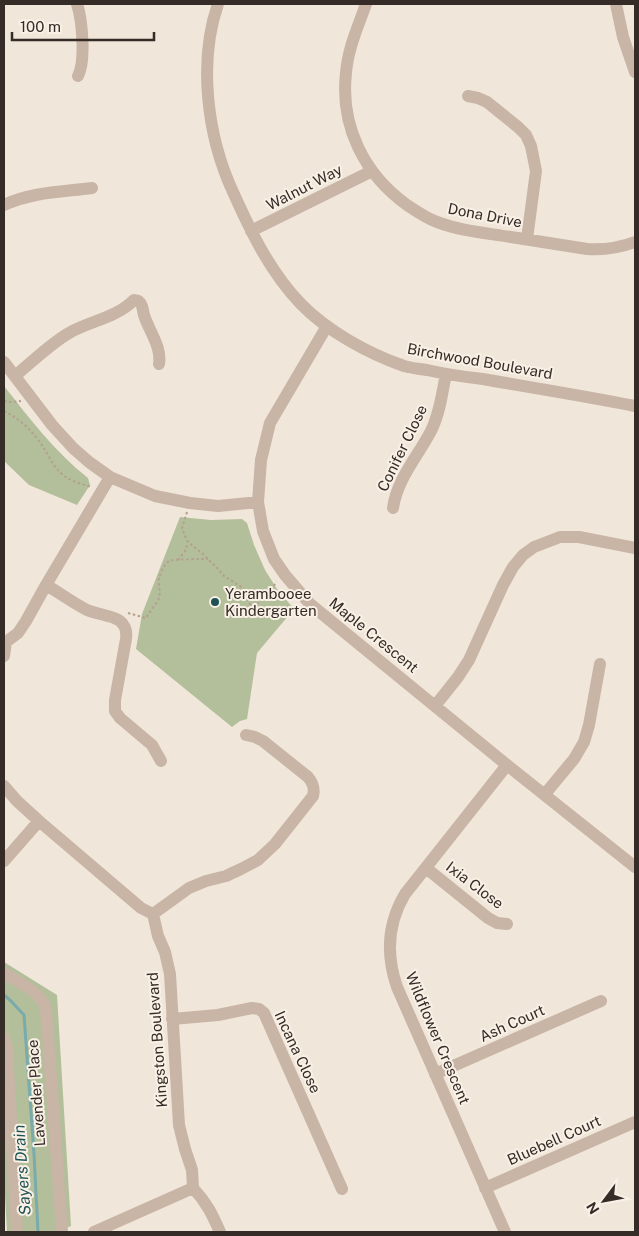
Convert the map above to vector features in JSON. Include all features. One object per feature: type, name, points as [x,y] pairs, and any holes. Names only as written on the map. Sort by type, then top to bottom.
[{"type":"street","points":[[77,4],[80,14],[83,62],[82,70],[78,76]]},
{"type":"street","name":"Birchwood Boulevard","points":[[218,4],[210,40],[207,72],[208,103],[214,141],[224,173],[251,231],[281,281],[301,304],[327,326],[351,341],[375,354],[405,366],[587,396],[635,406]]},
{"type":"street","name":"Dona Drive","points":[[366,4],[350,47],[345,96],[348,121],[355,140],[372,171],[394,196],[434,221],[458,229],[596,250],[606,250],[635,242]]},
{"type":"street","points":[[616,4],[623,37],[635,72]]},
{"type":"street","points":[[468,96],[487,102],[518,126],[531,146],[536,171],[527,239]]},
{"type":"street","name":"Walnut Way","points":[[251,231],[372,171]]},
{"type":"street","points":[[4,205],[32,195],[92,188]]},
{"type":"street","points":[[15,376],[70,332],[124,310],[134,300],[141,304],[158,349],[159,364]]},
{"type":"street","name":"Maple Crescent","points":[[327,326],[270,423],[261,460],[258,502],[263,531],[274,559],[310,604],[635,867]]},
{"type":"street","points":[[4,362],[52,425],[73,448],[110,477],[155,496],[190,503],[218,506],[258,502]]},
{"type":"street","name":"Conifer Close","points":[[393,508],[397,489],[436,418],[446,374]]},
{"type":"street","points":[[4,656],[5,642],[18,633],[26,621],[110,477]]},
{"type":"street","points":[[435,706],[469,660],[503,585],[513,567],[523,555],[534,547],[560,537],[579,537],[635,548]]},
{"type":"street","points":[[46,585],[87,610],[122,622],[127,633],[114,700],[115,711],[120,718],[152,745],[161,760]]},
{"type":"street","points":[[545,794],[574,759],[584,742],[600,664]]},
{"type":"street","points":[[4,786],[39,821],[141,908],[153,914],[190,888],[233,872],[258,860],[275,844],[313,796],[315,790],[308,777],[263,741],[246,735]]},
{"type":"street","name":"Wildflower Crescent","points":[[505,1232],[396,987],[389,957],[389,943],[393,920],[405,894],[507,765]]},
{"type":"street","points":[[4,861],[39,821]]},
{"type":"street","name":"Ixia Close","points":[[426,868],[488,918],[497,923],[506,924]]},
{"type":"street","name":"Kingston Boulevard","points":[[153,914],[170,974],[179,1125],[192,1170],[193,1188]]},
{"type":"street","name":"Lavender Place","points":[[4,973],[34,992],[44,1003],[46,1009],[62,1232]]},
{"type":"street","name":"Ash Court","points":[[435,1074],[601,1001]]},
{"type":"street","name":"Incana Close","points":[[172,1019],[218,1015],[252,1008],[259,1009],[264,1013],[342,1189]]},
{"type":"street","points":[[4,1038],[7,1048],[17,1232]]},
{"type":"street","name":"Bluebell Court","points":[[485,1188],[635,1122]]},
{"type":"street","points":[[94,1232],[193,1188],[204,1200],[220,1232]]},
{"type":"path","points":[[4,401],[20,402],[29,395]]},
{"type":"path","points":[[4,411],[18,419],[35,436],[57,470],[64,476],[76,483],[102,490]]},
{"type":"path","points":[[190,503],[182,528],[188,542],[224,576],[240,586],[245,592],[252,610],[276,582],[285,575]]},
{"type":"path","points":[[178,560],[188,542]]},
{"type":"path","points":[[117,619],[122,612],[146,618],[160,596],[160,576],[169,560],[208,559]]},
{"type":"green space","points":[[4,386],[54,446],[88,478],[90,485],[77,505],[29,485],[4,461]]},
{"type":"green space","points":[[180,517],[211,520],[242,519],[247,523],[265,570],[277,589],[294,609],[257,653],[247,719],[240,721],[232,727],[136,649],[142,614]]},
{"type":"green space","points":[[4,962],[57,995],[71,1226],[56,1232],[7,1232],[4,1178]]},
{"type":"waterway","name":"Sayers Drain","points":[[4,995],[24,1015],[38,1232]]},
{"type":"place","name":"Yerambooee Kindergarten","points":[[215,602]]}]
